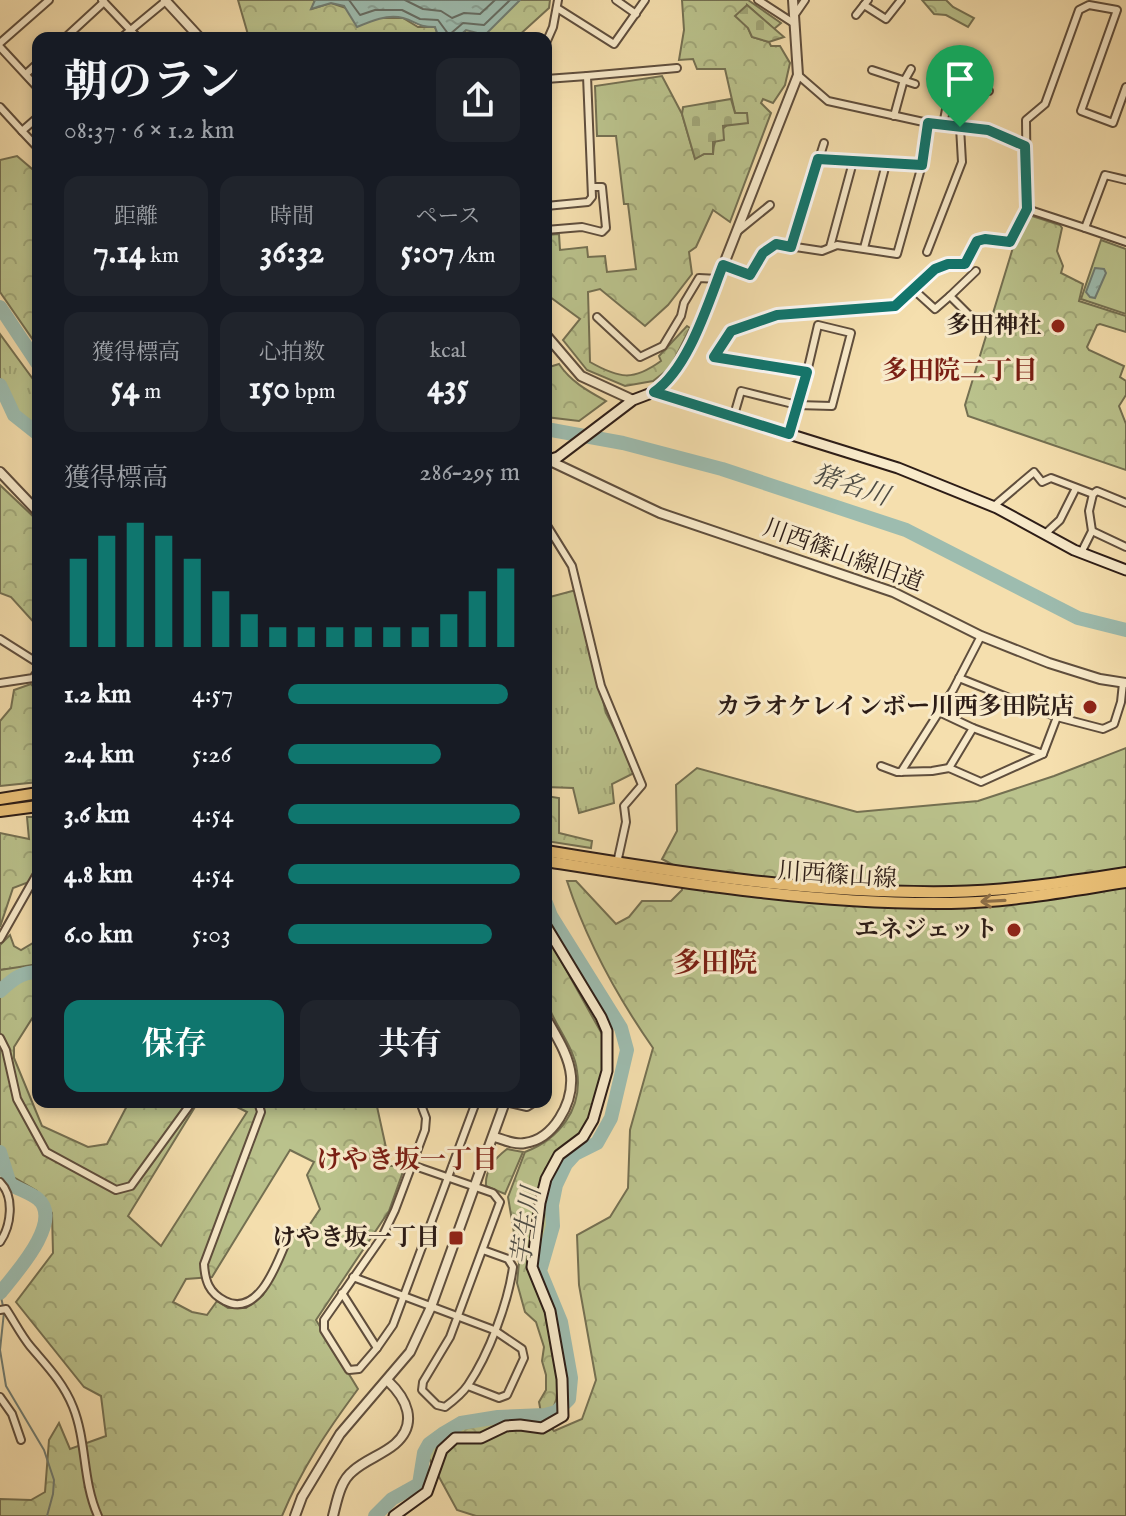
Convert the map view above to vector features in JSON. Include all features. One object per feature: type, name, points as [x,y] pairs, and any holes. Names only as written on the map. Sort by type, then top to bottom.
[{"type":"main road","points":[[552,458],[633,400],[654,392],[898,468],[994,506],[1081,553],[1126,570]]},
{"type":"main road","points":[[0,799],[32,794]]},
{"type":"main road","points":[[0,811],[32,807]]},
{"type":"main road","name":"川西篠山線","points":[[552,852],[797,895],[951,903],[1015,899],[1126,882]]},
{"type":"main road","name":"川西篠山線","points":[[552,861],[828,889],[935,892],[1031,887],[1126,873]]},
{"type":"main road","points":[[394,1516],[427,1492],[442,1450],[455,1438],[481,1438],[506,1426],[542,1428],[560,1419],[564,1411],[562,1379],[550,1311],[532,1267],[540,1203],[546,1179],[559,1155],[583,1137],[593,1120],[607,1071],[609,1051],[607,1031],[601,1017],[552,936]]},
{"type":"street","points":[[32,81],[0,45],[49,0]]},
{"type":"street","points":[[127,32],[166,0],[195,32]]},
{"type":"street","points":[[616,0],[636,14]]},
{"type":"street","points":[[549,32],[557,4],[614,44],[645,0]]},
{"type":"street","points":[[758,0],[797,26]]},
{"type":"street","points":[[654,392],[679,366],[718,279],[798,75],[793,0]]},
{"type":"street","points":[[796,13],[805,0]]},
{"type":"street","points":[[856,15],[866,3],[886,19],[901,0]]},
{"type":"street","points":[[71,32],[103,1],[133,32]]},
{"type":"street","points":[[807,372],[714,357],[731,331],[777,315],[895,306],[935,269],[948,264],[965,264],[977,241],[1010,242],[1027,209],[1026,120],[1045,104],[1079,10],[1089,5],[1126,12]]},
{"type":"street","points":[[1117,10],[1081,111],[1113,123],[1126,87]]},
{"type":"street","points":[[26,74],[32,68]]},
{"type":"street","points":[[552,79],[677,68]]},
{"type":"street","points":[[894,116],[911,69]]},
{"type":"street","points":[[872,70],[915,84]]},
{"type":"street","points":[[798,75],[828,101],[928,123],[988,130],[1025,146]]},
{"type":"street","points":[[552,205],[588,202],[592,197],[587,76]]},
{"type":"street","points":[[943,125],[951,83],[989,91]]},
{"type":"street","points":[[0,107],[32,142]]},
{"type":"street","points":[[22,131],[32,122]]},
{"type":"street","points":[[723,265],[750,275],[763,253],[776,244],[822,251],[837,245],[897,254],[922,165],[928,123]]},
{"type":"street","points":[[927,252],[962,162],[960,127]]},
{"type":"street","points":[[791,247],[824,143]]},
{"type":"street","points":[[818,159],[922,165]]},
{"type":"street","points":[[829,247],[853,162]]},
{"type":"street","points":[[962,162],[971,168]]},
{"type":"street","points":[[864,248],[886,164]]},
{"type":"street","points":[[1085,228],[1105,175],[1126,180]]},
{"type":"street","points":[[941,184],[952,188]]},
{"type":"street","points":[[552,230],[582,227],[602,232],[606,228],[602,187],[593,187]]},
{"type":"street","points":[[736,232],[770,205]]},
{"type":"street","points":[[1027,209],[1126,242]]},
{"type":"street","points":[[931,216],[940,219]]},
{"type":"street","points":[[913,289],[935,309],[976,271]]},
{"type":"street","points":[[597,317],[640,357],[663,346],[699,278],[718,279]]},
{"type":"street","points":[[950,296],[977,323]]},
{"type":"street","points":[[968,314],[976,307]]},
{"type":"street","points":[[734,415],[741,391],[797,405],[832,406],[851,333],[818,325],[807,372],[797,405],[789,434]]},
{"type":"street","points":[[552,342],[581,376],[633,400]]},
{"type":"street","name":"川西篠山線旧道","points":[[552,459],[660,513],[893,592],[981,636],[1049,663],[1124,683]]},
{"type":"street","points":[[0,472],[32,506]]},
{"type":"street","points":[[994,506],[1034,472],[1042,482],[1051,478],[1126,503]]},
{"type":"street","points":[[1044,535],[1060,520],[1076,488]]},
{"type":"street","points":[[1081,553],[1092,531],[1089,511],[1093,494]]},
{"type":"street","points":[[1092,531],[1126,547]]},
{"type":"street","points":[[552,534],[572,566],[601,686],[642,785],[624,806],[626,822],[620,866]]},
{"type":"street","points":[[901,772],[981,636]]},
{"type":"street","points":[[0,639],[32,659]]},
{"type":"street","points":[[0,683],[32,678]]},
{"type":"street","points":[[959,678],[1057,717],[1103,729],[1114,724],[1124,683]]},
{"type":"street","points":[[939,712],[1043,754]]},
{"type":"street","points":[[881,766],[901,772],[949,768],[981,782],[1043,754],[1057,717]]},
{"type":"street","points":[[949,768],[973,728]]},
{"type":"street","points":[[0,939],[32,883]]},
{"type":"street","points":[[495,1137],[516,1144],[528,1143],[551,1129],[561,1116],[569,1098],[571,1078],[569,1065],[552,1030]]},
{"type":"street","points":[[0,1038],[6,1050],[17,1099],[46,1152],[116,1190],[131,1186],[188,1108]]},
{"type":"street","points":[[260,1108],[261,1112],[204,1264],[205,1282],[219,1298],[232,1305],[249,1302],[265,1287],[289,1235]]},
{"type":"street","points":[[422,1108],[426,1118],[425,1130],[395,1210],[382,1237],[324,1320],[324,1330],[349,1370],[359,1369],[393,1325],[474,1108]]},
{"type":"street","points":[[295,1516],[302,1497],[340,1434],[410,1352],[431,1307],[503,1108]]},
{"type":"street","points":[[412,1165],[493,1193],[500,1202],[458,1317],[437,1362],[423,1382],[422,1390],[437,1405],[445,1407],[468,1386],[509,1290],[513,1267],[508,1259],[483,1250]]},
{"type":"street","points":[[0,1182],[10,1199],[5,1235],[0,1242]]},
{"type":"street","points":[[353,1277],[494,1330],[522,1349],[524,1358],[507,1395],[499,1398],[468,1386]]},
{"type":"street","points":[[342,1293],[377,1348]]},
{"type":"street","points":[[3,1310],[65,1390],[74,1410],[85,1478],[98,1516]]},
{"type":"street","points":[[333,1516],[343,1483],[351,1472],[394,1445],[405,1433],[408,1416],[403,1395],[388,1381]]},
{"type":"street","points":[[0,1397],[12,1414],[21,1440]]},
{"type":"green space","points":[[238,0],[315,0],[312,9],[331,3],[376,18],[403,18],[418,27],[435,27],[437,32],[247,32]]},
{"type":"green space","points":[[520,0],[550,0],[549,8],[523,32],[464,32]]},
{"type":"green space","points":[[682,0],[748,0],[781,23],[774,29],[747,5],[748,28],[752,37],[769,42],[771,46],[780,46],[790,63],[785,85],[773,103],[763,99],[761,103],[771,113],[730,222],[713,210],[696,247],[689,252],[692,274],[668,305],[645,326],[600,289],[588,292],[590,362],[610,372],[634,375],[642,372],[661,361],[659,356],[687,326],[690,328],[670,368],[653,381],[625,386],[587,370],[563,340],[580,319],[552,298],[552,235],[559,234],[560,250],[587,247],[588,257],[605,256],[607,272],[636,269],[616,136],[597,136],[595,86],[662,76],[682,114],[695,158],[713,154],[719,133],[747,113],[735,113],[725,69],[697,69],[693,59],[679,60],[684,30]]},
{"type":"green space","points":[[922,0],[946,0],[974,18],[968,27],[946,15],[934,14]]},
{"type":"green space","points":[[747,5],[784,37],[769,42],[752,37],[748,28],[735,16]]},
{"type":"green space","points":[[731,99],[735,113],[747,113],[748,123],[723,126],[724,140],[713,142],[713,154],[704,154],[695,159],[682,114],[683,107]]},
{"type":"green space","points":[[17,156],[32,169],[32,338],[0,292],[0,160]]},
{"type":"green space","name":"多田神社","points":[[1029,215],[1062,228],[1057,251],[1063,266],[1061,273],[1083,284],[1079,301],[1126,316],[1126,332],[1097,325],[1087,347],[1124,366],[1120,377],[1126,381],[1126,395],[1119,406],[1126,424],[1126,470],[968,416],[965,405],[1022,218]]},
{"type":"green space","points":[[1101,240],[1126,249],[1126,314],[1081,299]]},
{"type":"green space","points":[[0,334],[32,378],[32,423],[20,416],[0,378]]},
{"type":"green space","points":[[559,364],[574,381],[606,401],[579,421],[552,418],[552,366]]},
{"type":"green space","points":[[0,485],[32,515],[32,620],[11,597],[0,593]]},
{"type":"green space","points":[[576,590],[606,713],[636,772],[612,784],[614,803],[579,813],[573,788],[552,787],[552,596]]},
{"type":"green space","points":[[32,685],[32,783],[0,786],[0,721],[11,708],[14,690]]},
{"type":"green space","points":[[1126,748],[1126,1516],[476,1516],[457,1510],[426,1453],[465,1423],[499,1421],[509,1411],[542,1418],[539,1402],[546,1390],[542,1361],[544,1347],[536,1322],[525,1312],[517,1283],[519,1263],[508,1197],[525,1152],[558,1131],[576,1098],[575,1062],[552,1015],[552,945],[602,1034],[605,1059],[590,1117],[582,1133],[558,1153],[545,1169],[541,1185],[549,1200],[547,1242],[530,1275],[548,1320],[556,1352],[558,1384],[548,1424],[554,1431],[582,1419],[596,1380],[579,1285],[577,1235],[610,1217],[628,1188],[630,1130],[653,1048],[604,968],[567,881],[576,881],[616,924],[629,917],[642,901],[671,901],[682,890],[683,870],[662,859],[677,831],[676,785],[697,768],[857,812],[978,801]]},
{"type":"green space","points":[[552,797],[559,798],[559,833],[592,841],[591,848],[552,842]]},
{"type":"green space","points":[[27,817],[32,817],[32,876],[29,882],[13,888],[0,927],[0,833],[29,839]]},
{"type":"green space","points":[[10,935],[14,946],[21,950],[32,944],[32,967],[0,970],[0,945]]},
{"type":"green space","points":[[32,965],[32,1019],[14,1047],[14,1058],[42,1126],[88,1147],[107,1144],[126,1108],[194,1108],[128,1216],[161,1246],[247,1112],[239,1108],[377,1108],[390,1166],[405,1166],[389,1211],[316,1320],[358,1389],[316,1450],[282,1516],[0,1516],[0,1499],[31,1500],[45,1492],[49,1440],[59,1423],[70,1449],[106,1436],[101,1396],[84,1387],[16,1302],[53,1253],[52,1213],[37,1191],[0,1169],[0,970]],"holes":[[[290,1150],[314,1162],[307,1175],[320,1209],[306,1230],[296,1230],[263,1295],[246,1308],[228,1308],[217,1301],[207,1315],[192,1312],[173,1302],[186,1279],[212,1277]]]},
{"type":"green space","points":[[507,1149],[523,1152],[505,1194],[486,1186],[486,1180],[491,1165]]},
{"type":"water","points":[[315,0],[520,0],[488,32],[437,32],[435,27],[397,17],[379,19],[357,27],[344,6],[331,3],[311,9]]},
{"type":"water","points":[[1095,268],[1104,269],[1106,273],[1095,298],[1086,292]]},
{"type":"waterway","points":[[0,307],[32,355]]},
{"type":"waterway","name":"猪名川","points":[[0,385],[14,415],[32,429]]},
{"type":"waterway","name":"猪名川","points":[[552,430],[623,443],[722,469],[906,530],[1078,618],[1126,630]]},
{"type":"waterway","name":"芋生川","points":[[375,1516],[392,1499],[419,1484],[424,1453],[429,1444],[444,1433],[461,1423],[498,1417],[545,1415],[556,1412],[569,1399],[571,1378],[561,1322],[540,1271],[553,1226],[552,1205],[556,1185],[566,1164],[575,1154],[597,1143],[611,1118],[627,1050],[621,1028],[552,918]]},
{"type":"waterway","points":[[0,991],[17,977],[32,973]]},
{"type":"waterway","points":[[0,1152],[10,1184],[38,1199],[44,1209],[45,1220],[34,1247],[0,1293]]},
{"type":"waterway","points":[[0,1293],[3,1306]]},
{"type":"waterway","points":[[4,1312],[0,1350],[6,1386],[44,1450],[54,1480],[47,1516]]},
{"type":"place","name":"多田神社","points":[[1058,326]]},
{"type":"place","name":"カラオケレインボー川西多田院店","points":[[1090,707]]},
{"type":"place","name":"エネジェット","points":[[1014,930]]},
{"type":"place","name":"けやき坂一丁目","points":[[456,1238]]},
{"type":"district","name":"多田院二丁目","points":[[960,371]]},
{"type":"district","name":"多田院","points":[[715,964]]},
{"type":"district","name":"けやき坂一丁目","points":[[407,1160]]},
{"type":"route","points":[[928,123],[960,127],[988,130],[1025,146],[1027,209],[1010,242],[977,241],[965,264],[948,264],[935,269],[895,306],[777,315],[731,331],[714,357],[807,372],[789,434],[654,392],[679,366],[723,265],[750,275],[763,253],[776,244],[791,247],[818,159],[922,165],[928,123]]}]
